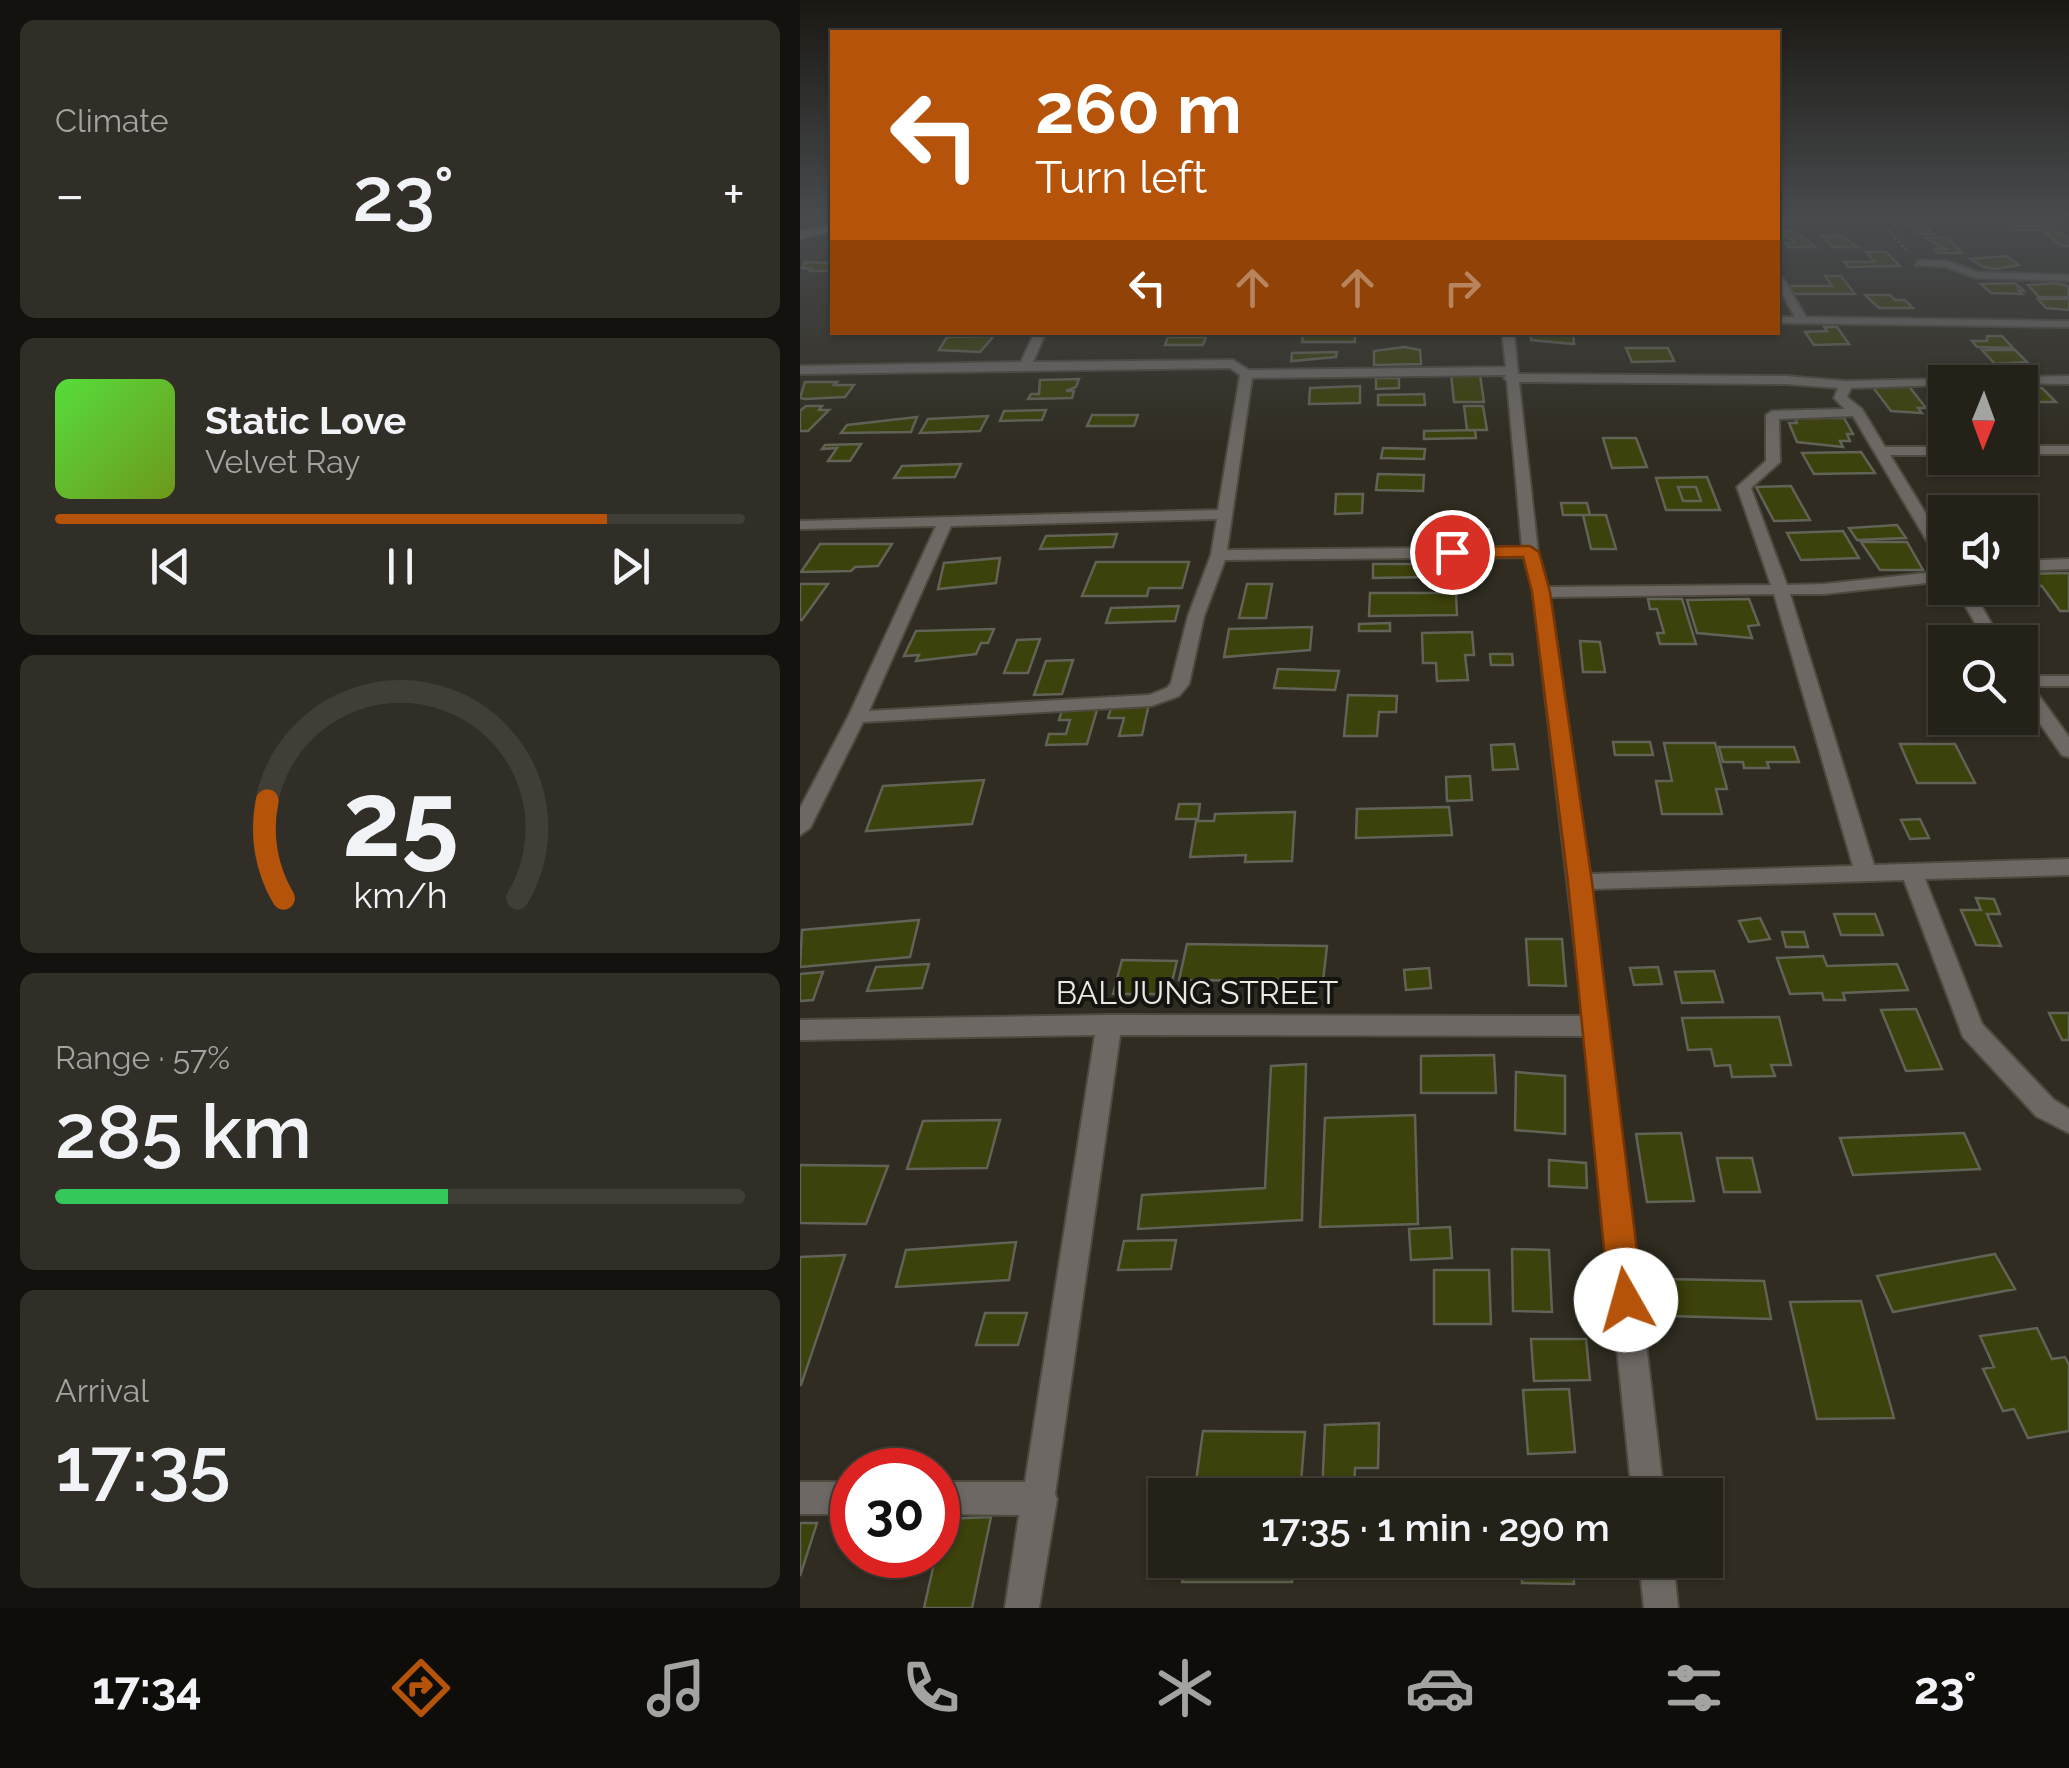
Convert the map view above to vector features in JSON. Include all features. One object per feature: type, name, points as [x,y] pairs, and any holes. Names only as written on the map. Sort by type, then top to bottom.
[{"type":"street","points":[[1788,294],[1803,320]]},
{"type":"street","points":[[1780,320],[2069,324]]},
{"type":"street","points":[[1026,364],[1040,335]]},
{"type":"street","points":[[1508,335],[1530,552],[1541,592],[1580,882],[1646,1478]]},
{"type":"street","points":[[800,370],[1217,363],[1233,364],[1246,374],[1510,374],[1786,380],[1846,385],[2069,380]]},
{"type":"street","points":[[857,717],[1016,711],[1066,702],[1163,696],[1180,684],[1196,616],[1219,555],[1222,514],[1246,374]]},
{"type":"street","points":[[1846,385],[1840,398],[1857,412],[1928,531]]},
{"type":"street","points":[[1857,412],[1772,414],[1773,462],[1744,487],[1781,590],[1866,873]]},
{"type":"street","points":[[2038,450],[2069,450]]},
{"type":"street","points":[[1878,451],[1928,451]]},
{"type":"street","points":[[800,525],[1222,514]]},
{"type":"street","points":[[800,828],[857,717],[946,521]]},
{"type":"street","points":[[1219,555],[1530,552]]},
{"type":"street","points":[[2038,565],[2069,564]]},
{"type":"street","points":[[1541,592],[1781,590],[1928,577]]},
{"type":"street","points":[[2038,682],[2069,681]]},
{"type":"street","points":[[2038,707],[2069,751]]},
{"type":"street","points":[[1580,882],[2069,868]]},
{"type":"street","points":[[1911,871],[1972,1030],[2045,1108],[2069,1122]]},
{"type":"street","points":[[1022,1608],[1109,1025]]},
{"type":"street","name":"BALUUNG STREET","points":[[800,1030],[1109,1025],[1594,1026]]},
{"type":"street","points":[[800,1498],[830,1498]]},
{"type":"street","points":[[960,1498],[1041,1499]]},
{"type":"street","points":[[1658,1578],[1662,1608]]},
{"type":"building","points":[[2036,294],[2069,297],[2039,297]]},
{"type":"building","points":[[1865,295],[1890,295],[1895,300],[1905,300],[1913,308],[1879,308]]},
{"type":"building","points":[[2038,299],[2069,299],[2069,310],[2046,308]]},
{"type":"building","points":[[1824,327],[1837,327],[1849,344],[1814,345],[1805,332],[1827,331]]},
{"type":"building","points":[[1303,335],[1355,335],[1355,342],[1302,342]]},
{"type":"building","points":[[1531,335],[1573,335],[1574,344],[1531,340]]},
{"type":"building","points":[[994,336],[980,352],[939,350],[947,337]]},
{"type":"building","points":[[1987,336],[2002,336],[2013,348],[1977,347],[1972,341],[1987,341]]},
{"type":"building","points":[[1168,337],[1206,337],[1203,345],[1165,345]]},
{"type":"building","points":[[1404,347],[1420,350],[1421,364],[1374,365],[1374,351]]},
{"type":"building","points":[[1626,348],[1668,348],[1674,361],[1632,362]]},
{"type":"building","points":[[1982,350],[2015,350],[2027,362],[1995,364]]},
{"type":"building","points":[[1337,352],[1336,357],[1291,361],[1292,353]]},
{"type":"building","points":[[1451,375],[1480,375],[1484,402],[1454,402]]},
{"type":"building","points":[[1376,378],[1399,378],[1399,388],[1376,389]]},
{"type":"building","points":[[1079,379],[1076,387],[1066,391],[1074,391],[1072,398],[1028,399],[1031,394],[1039,394],[1040,380]]},
{"type":"building","points":[[805,382],[854,385],[845,397],[805,399],[800,398]]},
{"type":"building","points":[[1908,385],[1926,408],[1918,408],[1922,413],[1891,411],[1872,386]]},
{"type":"building","points":[[1360,386],[1360,403],[1309,404],[1310,388]]},
{"type":"building","points":[[2038,388],[2042,388],[2056,402],[2038,402]]},
{"type":"building","points":[[1424,394],[1425,405],[1378,405],[1378,395]]},
{"type":"building","points":[[806,406],[829,410],[808,431],[800,431],[800,411]]},
{"type":"building","points":[[1464,406],[1483,406],[1487,430],[1467,430]]},
{"type":"building","points":[[1046,410],[1042,420],[1000,421],[1004,411]]},
{"type":"building","points":[[1092,415],[1138,415],[1134,426],[1087,426]]},
{"type":"building","points":[[988,416],[980,431],[920,433],[928,419]]},
{"type":"building","points":[[917,417],[911,432],[841,433],[847,425]]},
{"type":"building","points":[[1795,418],[1844,418],[1853,434],[1847,434],[1850,441],[1840,441],[1843,447],[1797,442],[1789,423],[1797,423]]},
{"type":"building","points":[[1475,430],[1476,438],[1424,439],[1424,431]]},
{"type":"building","points":[[1603,438],[1636,438],[1647,467],[1612,468]]},
{"type":"building","points":[[861,444],[850,461],[828,461],[837,448],[822,449],[825,445]]},
{"type":"building","points":[[1383,448],[1425,449],[1424,459],[1381,458]]},
{"type":"building","points":[[1861,452],[1875,473],[1814,474],[1802,453]]},
{"type":"building","points":[[961,464],[955,477],[894,478],[902,466]]},
{"type":"building","points":[[1378,474],[1424,475],[1423,491],[1376,490]]},
{"type":"building","points":[[1707,477],[1720,510],[1666,510],[1656,478]],"holes":[[[1678,487],[1696,487],[1701,501],[1683,501]]]},
{"type":"building","points":[[1791,486],[1810,520],[1774,521],[1756,487]]},
{"type":"building","points":[[1678,487],[1696,487],[1701,501],[1683,501]]},
{"type":"building","points":[[1336,494],[1363,494],[1362,513],[1335,514]]},
{"type":"building","points":[[1561,503],[1587,503],[1590,515],[1563,515]]},
{"type":"building","points":[[1583,515],[1606,515],[1616,549],[1591,549]]},
{"type":"building","points":[[1897,525],[1906,538],[1857,540],[1849,528]]},
{"type":"building","points":[[1489,529],[1490,539],[1441,540],[1440,530]]},
{"type":"building","points":[[1843,531],[1859,558],[1801,560],[1787,533]]},
{"type":"building","points":[[1117,534],[1113,547],[1040,549],[1046,536]]},
{"type":"building","points":[[1861,542],[1907,542],[1923,570],[1880,570]]},
{"type":"building","points":[[820,544],[892,544],[878,566],[801,572]]},
{"type":"building","points":[[1000,558],[996,583],[938,589],[944,563]]},
{"type":"building","points":[[1096,562],[1189,562],[1182,588],[1149,588],[1147,596],[1082,596]]},
{"type":"building","points":[[1373,564],[1430,564],[1430,577],[1373,578]]},
{"type":"building","points":[[2069,573],[2069,611],[2060,611],[2042,586],[2038,586],[2038,574]]},
{"type":"building","points":[[800,584],[828,584],[802,620],[800,620]]},
{"type":"building","points":[[1247,584],[1272,584],[1266,618],[1239,618]]},
{"type":"building","points":[[1370,593],[1456,593],[1457,615],[1369,616]]},
{"type":"building","points":[[1648,599],[1682,599],[1696,644],[1660,644],[1657,633],[1664,633],[1657,609],[1650,609]]},
{"type":"building","points":[[1749,599],[1759,625],[1748,626],[1752,638],[1697,633],[1687,600]]},
{"type":"building","points":[[1179,606],[1175,621],[1106,623],[1111,608]]},
{"type":"building","points":[[1390,623],[1390,631],[1359,631],[1359,624]]},
{"type":"building","points":[[1312,627],[1310,650],[1224,657],[1229,629]]},
{"type":"building","points":[[994,629],[988,643],[981,643],[976,654],[916,661],[919,655],[904,656],[916,631]]},
{"type":"building","points":[[1472,632],[1474,655],[1465,655],[1468,680],[1437,681],[1436,663],[1423,663],[1422,633]]},
{"type":"building","points":[[1040,639],[1028,673],[1004,673],[1017,640]]},
{"type":"building","points":[[1580,641],[1600,642],[1605,672],[1583,672]]},
{"type":"building","points":[[1490,654],[1512,654],[1513,665],[1491,665]]},
{"type":"building","points":[[1073,660],[1062,694],[1034,695],[1046,661]]},
{"type":"building","points":[[1278,669],[1339,671],[1335,690],[1274,688]]},
{"type":"building","points":[[1348,695],[1397,696],[1396,712],[1379,712],[1377,736],[1344,736]]},
{"type":"building","points":[[1099,703],[1087,744],[1046,745],[1049,734],[1066,734],[1070,720],[1059,720],[1064,704]]},
{"type":"building","points":[[1149,704],[1142,735],[1119,736],[1124,718],[1108,718],[1112,705]]},
{"type":"building","points":[[1613,742],[1650,742],[1653,755],[1615,755]]},
{"type":"building","points":[[1664,743],[1715,743],[1727,789],[1716,789],[1722,814],[1662,814],[1656,781],[1672,781]]},
{"type":"building","points":[[1514,744],[1518,769],[1493,770],[1491,745]]},
{"type":"building","points":[[1900,744],[1955,744],[1975,783],[1917,783]]},
{"type":"building","points":[[1719,747],[1794,747],[1799,762],[1767,762],[1769,768],[1744,768],[1743,762],[1723,762]]},
{"type":"building","points":[[1470,776],[1472,800],[1447,801],[1446,777]]},
{"type":"building","points":[[984,780],[972,824],[866,831],[883,786]]},
{"type":"building","points":[[1179,804],[1200,804],[1198,819],[1176,819]]},
{"type":"building","points":[[1449,807],[1452,835],[1356,838],[1357,809]]},
{"type":"building","points":[[1295,812],[1292,861],[1245,862],[1246,855],[1190,857],[1196,821],[1214,821],[1215,814]]},
{"type":"building","points":[[1920,819],[1929,838],[1910,839],[1901,820]]},
{"type":"building","points":[[1976,898],[1994,899],[2000,914],[1987,914],[2001,946],[1976,945],[1961,910],[1981,910]]},
{"type":"building","points":[[1834,914],[1875,914],[1883,935],[1841,935]]},
{"type":"building","points":[[1760,918],[1770,939],[1749,942],[1739,921]]},
{"type":"building","points":[[919,920],[910,957],[800,967],[802,930]]},
{"type":"building","points":[[1782,932],[1804,932],[1808,947],[1786,947]]},
{"type":"building","points":[[1526,939],[1562,939],[1566,986],[1529,985]]},
{"type":"building","points":[[1187,944],[1327,946],[1323,981],[1179,980]]},
{"type":"building","points":[[1823,956],[1827,966],[1897,964],[1908,990],[1843,993],[1845,1000],[1824,1000],[1822,993],[1790,994],[1777,958]]},
{"type":"building","points":[[1122,960],[1177,961],[1169,994],[1113,994]]},
{"type":"building","points":[[929,964],[922,988],[867,991],[876,967]]},
{"type":"building","points":[[1658,967],[1662,984],[1634,985],[1630,968]]},
{"type":"building","points":[[1429,968],[1431,988],[1406,990],[1404,970]]},
{"type":"building","points":[[1714,971],[1723,1002],[1682,1003],[1675,972]]},
{"type":"building","points":[[823,972],[813,1000],[800,1001],[800,974]]},
{"type":"building","points":[[1916,1009],[1942,1069],[1906,1071],[1881,1010]]},
{"type":"building","points":[[2049,1013],[2069,1013],[2069,1040],[2062,1040]]},
{"type":"building","points":[[1779,1017],[1791,1065],[1771,1065],[1775,1076],[1732,1077],[1730,1065],[1715,1066],[1711,1049],[1688,1050],[1682,1018]]},
{"type":"building","points":[[1494,1055],[1496,1093],[1421,1093],[1421,1056]]},
{"type":"building","points":[[1306,1064],[1302,1220],[1138,1229],[1142,1195],[1265,1188],[1271,1066]]},
{"type":"building","points":[[1516,1072],[1565,1076],[1565,1134],[1515,1130]]},
{"type":"building","points":[[1415,1115],[1418,1224],[1320,1227],[1325,1118]]},
{"type":"building","points":[[1000,1120],[987,1168],[907,1169],[923,1121]]},
{"type":"building","points":[[1681,1133],[1694,1201],[1647,1202],[1636,1134]]},
{"type":"building","points":[[1964,1133],[1980,1169],[1853,1175],[1840,1138]]},
{"type":"building","points":[[1717,1158],[1752,1158],[1760,1192],[1724,1192]]},
{"type":"building","points":[[1549,1160],[1586,1163],[1587,1188],[1549,1186]]},
{"type":"building","points":[[800,1165],[888,1166],[866,1224],[800,1223]]},
{"type":"building","points":[[1450,1227],[1452,1258],[1411,1260],[1409,1229]]},
{"type":"building","points":[[1176,1240],[1171,1269],[1118,1270],[1124,1241]]},
{"type":"building","points":[[1016,1242],[1009,1280],[896,1287],[906,1250]]},
{"type":"building","points":[[1512,1249],[1549,1250],[1552,1312],[1513,1311]]},
{"type":"building","points":[[1995,1254],[2015,1289],[1893,1312],[1877,1276]]},
{"type":"building","points":[[845,1255],[801,1385],[800,1385],[800,1257]]},
{"type":"building","points":[[1434,1270],[1489,1270],[1491,1324],[1434,1324]]},
{"type":"building","points":[[1666,1279],[1764,1281],[1771,1319],[1670,1316]]},
{"type":"building","points":[[1861,1301],[1894,1418],[1817,1419],[1790,1302]]},
{"type":"building","points":[[985,1313],[1027,1313],[1018,1345],[976,1345]]},
{"type":"building","points":[[2037,1328],[2052,1359],[2065,1357],[2069,1365],[2069,1431],[2028,1438],[2014,1409],[2003,1411],[1983,1369],[1994,1367],[1980,1336]]},
{"type":"building","points":[[1531,1339],[1586,1339],[1590,1380],[1534,1381]]},
{"type":"building","points":[[1569,1389],[1575,1452],[1528,1454],[1523,1390]]},
{"type":"building","points":[[1379,1423],[1378,1468],[1355,1468],[1355,1478],[1323,1478],[1325,1425]]},
{"type":"building","points":[[1203,1431],[1305,1432],[1301,1478],[1196,1478]]},
{"type":"building","points":[[991,1517],[972,1608],[924,1608],[931,1578],[960,1578],[960,1518]]},
{"type":"building","points":[[800,1523],[817,1523],[800,1576]]},
{"type":"building","points":[[1183,1578],[1292,1578],[1292,1582],[1182,1582]]},
{"type":"building","points":[[1522,1578],[1574,1578],[1574,1584],[1522,1583]]},
{"type":"route","points":[[1452,552],[1530,552],[1541,592],[1580,882],[1626,1300]]}]
